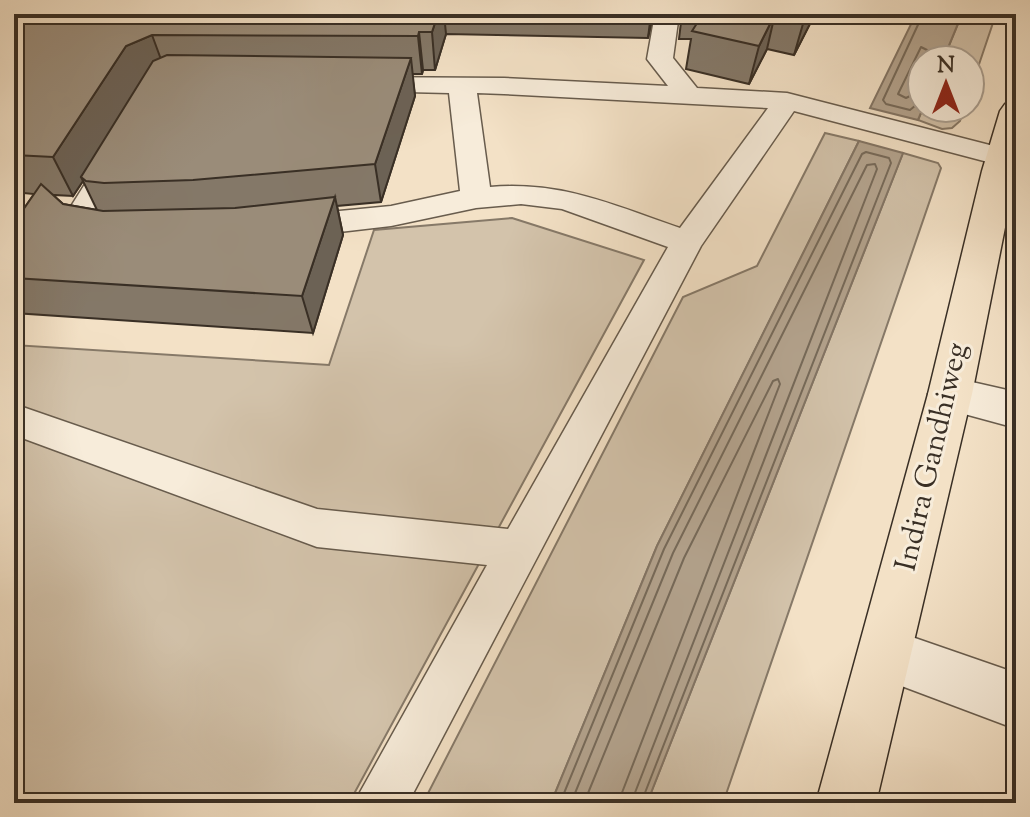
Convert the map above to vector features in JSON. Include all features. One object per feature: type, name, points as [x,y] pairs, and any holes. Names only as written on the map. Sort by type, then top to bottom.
[{"type":"main road","name":"Indira Gandhiweg","points":[[846,803],[1006,168],[1016,111]]},
{"type":"street","points":[[950,394],[1016,410]]},
{"type":"street","points":[[886,654],[1016,701]]},
{"type":"lane","points":[[667,14],[660,59],[689,96]]},
{"type":"lane","points":[[340,83],[462,85],[787,101],[939,141],[1006,168]]},
{"type":"lane","points":[[462,85],[476,198]]},
{"type":"lane","points":[[380,803],[687,242],[787,101]]},
{"type":"lane","points":[[131,130],[79,219],[95,231],[137,235]]},
{"type":"lane","points":[[264,230],[391,216],[476,198],[521,194],[566,199],[687,242]]},
{"type":"lane","points":[[14,419],[317,528],[519,549]]},
{"type":"shaded area","points":[[962,14],[996,14],[986,44],[950,44]]},
{"type":"shaded area","points":[[929,124],[957,124],[952,128],[942,129]]},
{"type":"shaded area","points":[[825,133],[859,141],[657,546],[551,803],[423,803],[683,297],[757,266]]},
{"type":"shaded area","points":[[903,153],[938,163],[941,168],[723,803],[647,803]]},
{"type":"shaded area","points":[[512,218],[644,260],[349,803],[14,803],[14,345],[329,365],[374,230]]},
{"type":"water","points":[[916,14],[962,14],[950,44],[906,44],[906,117],[870,108]]},
{"type":"water","points":[[859,141],[903,153],[647,803],[551,803],[657,546]]},
{"type":"building","points":[[14,14],[438,14],[432,32],[419,32],[418,36],[152,35],[126,46],[53,157],[14,155]]},
{"type":"building","points":[[703,14],[775,14],[759,46],[692,31]]},
{"type":"building","points":[[167,55],[411,58],[375,164],[193,180],[86,181],[81,177],[153,61]]},
{"type":"building","points":[[41,184],[63,204],[103,211],[235,208],[335,197],[302,296],[14,278],[14,223]]}]
